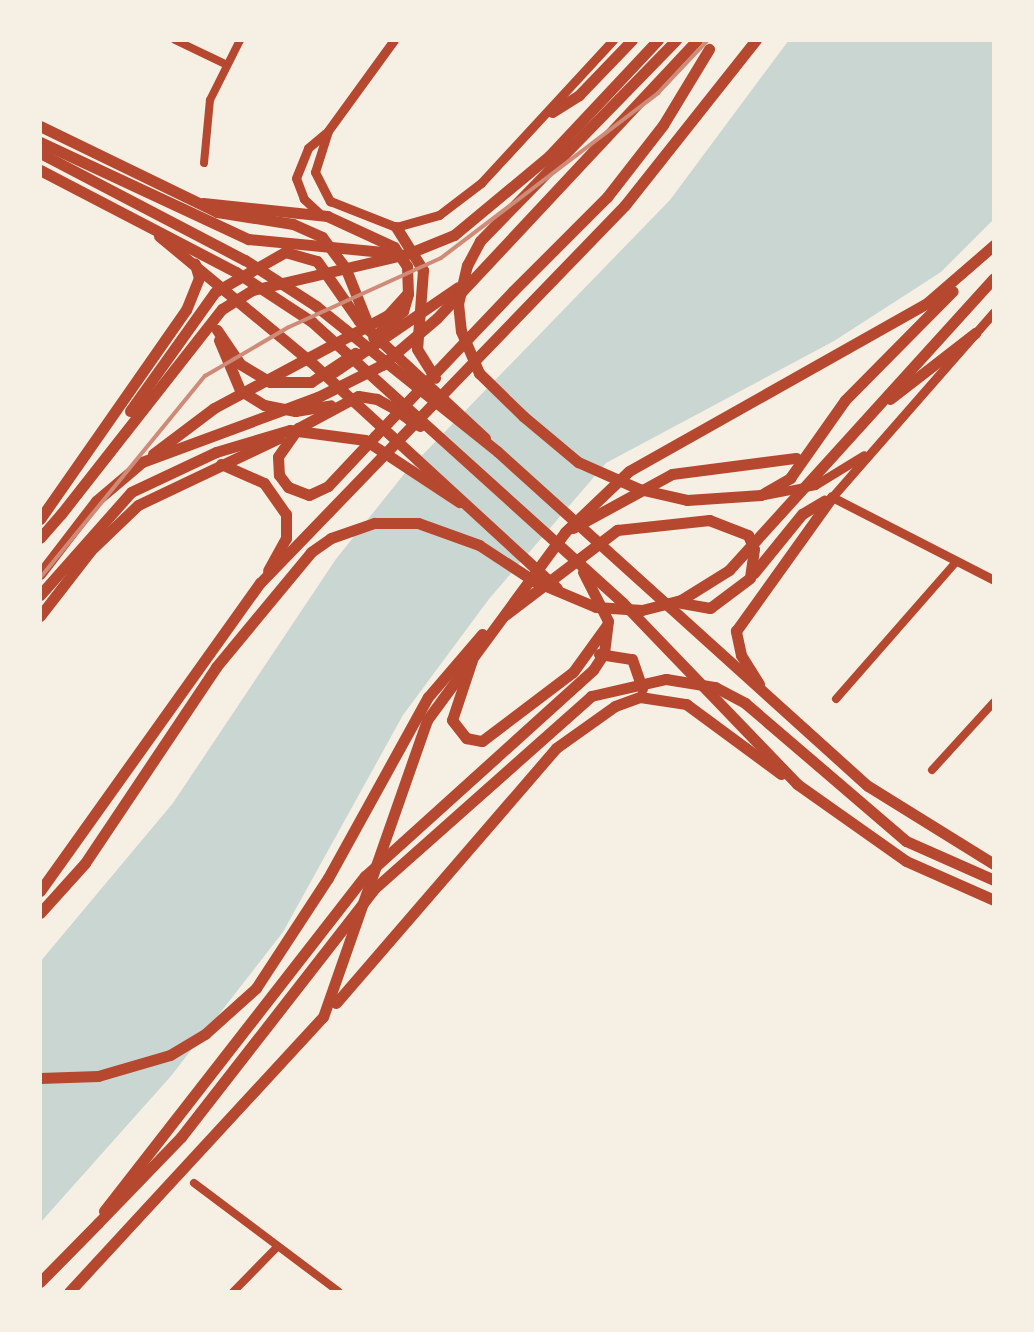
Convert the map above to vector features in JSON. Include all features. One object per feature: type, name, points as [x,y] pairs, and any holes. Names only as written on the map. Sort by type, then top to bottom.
[{"type":"main road","points":[[552,112],[572,101],[632,40]]},
{"type":"main road","points":[[40,538],[222,309],[253,290],[407,260],[454,235],[549,156],[658,40]]},
{"type":"main road","points":[[676,40],[480,240],[467,265],[460,317],[479,373],[578,462],[639,489],[686,500],[758,496],[798,461],[845,400],[994,245]]},
{"type":"main road","points":[[142,462],[358,380],[412,341],[697,40]]},
{"type":"main road","points":[[260,583],[661,164],[756,40]]},
{"type":"main road","points":[[298,428],[278,457],[279,475],[288,487],[308,495],[328,486],[607,198],[664,125],[709,49]]},
{"type":"main road","points":[[40,126],[236,218],[300,226],[338,253],[368,327]]},
{"type":"main road","points":[[40,139],[248,239],[407,260]]},
{"type":"main road","points":[[40,153],[196,234],[316,306],[498,452],[868,786],[994,864]]},
{"type":"main road","points":[[40,170],[190,248],[312,322],[623,604],[798,784]]},
{"type":"main road","points":[[577,254],[607,198]]},
{"type":"main road","points":[[203,203],[326,216],[389,243],[407,260],[408,294],[403,311],[334,372]]},
{"type":"main road","points":[[396,227],[407,238],[423,270],[417,350],[455,406]]},
{"type":"main road","points":[[153,229],[569,598]]},
{"type":"main road","points":[[61,514],[201,308],[247,268],[285,252],[317,261],[368,327],[455,406],[498,452]]},
{"type":"main road","points":[[513,291],[566,266]]},
{"type":"main road","points":[[40,518],[186,310],[200,268]]},
{"type":"main road","points":[[217,330],[252,375],[293,384],[334,372],[483,269]]},
{"type":"main road","points":[[323,1018],[347,966],[404,769],[427,720],[478,645],[565,532],[629,470],[861,343],[968,272]]},
{"type":"main road","points":[[40,914],[86,863],[264,608],[311,552],[374,523],[418,523],[450,532],[569,598],[610,610],[642,610],[681,600],[714,582],[994,278]]},
{"type":"main road","points":[[213,286],[217,330],[240,390],[264,405],[295,411],[340,404]]},
{"type":"main road","points":[[40,574],[96,501],[142,462],[214,408],[388,315],[408,294]]},
{"type":"main road","points":[[875,411],[975,334]]},
{"type":"main road","points":[[40,616],[112,526],[180,480],[298,428],[358,396],[377,399],[446,440]]},
{"type":"main road","points":[[40,595],[112,507],[148,481],[216,452],[306,429],[365,440],[479,516]]},
{"type":"main road","points":[[565,532],[672,474],[798,461]]},
{"type":"main road","points":[[40,891],[260,583],[286,538],[286,514],[264,483],[221,464]]},
{"type":"main road","points":[[655,595],[710,608],[750,578],[802,514],[832,497]]},
{"type":"main road","points":[[767,696],[740,655],[736,631],[832,497]]},
{"type":"main road","points":[[40,1078],[136,1067],[205,1034],[277,961],[428,697],[467,646],[617,530],[634,525],[709,520],[738,527],[754,550],[750,578]]},
{"type":"main road","points":[[98,1223],[269,998],[405,834],[578,686],[604,653],[608,622],[579,564]]},
{"type":"main road","points":[[478,645],[452,707],[456,730],[466,738],[490,738],[553,690],[588,656],[608,622]]},
{"type":"main road","points":[[588,656],[620,654],[639,666],[640,697]]},
{"type":"main road","points":[[40,1282],[181,1137],[300,981],[413,848],[591,696],[666,678],[714,687],[744,703],[906,840],[994,880]]},
{"type":"main road","points":[[69,1292],[323,1018],[556,748],[585,724],[640,697],[686,704],[906,861],[994,900]]},
{"type":"street","points":[[175,40],[223,63]]},
{"type":"street","points":[[204,163],[210,100],[223,63],[240,40]]},
{"type":"street","points":[[326,216],[308,206],[296,178],[308,148],[328,131],[394,40]]},
{"type":"street","points":[[328,131],[316,166],[321,192],[396,227],[440,215],[552,112],[613,40]]},
{"type":"street","points":[[994,312],[832,497],[994,580]]},
{"type":"street","points":[[758,496],[815,485],[872,450]]},
{"type":"street","points":[[836,699],[956,562]]},
{"type":"street","points":[[932,770],[994,702]]},
{"type":"street","points":[[194,1182],[339,1292]]},
{"type":"street","points":[[233,1292],[276,1247]]},
{"type":"shaded area","points":[[789,40],[994,40],[994,219],[941,272],[834,341],[606,463],[489,599],[403,715],[283,932],[171,1076],[40,1223],[40,962],[173,803],[336,559],[405,473],[670,200]]},
{"type":"railway","points":[[40,578],[205,376],[289,327],[441,258],[658,93],[708,40]]}]
